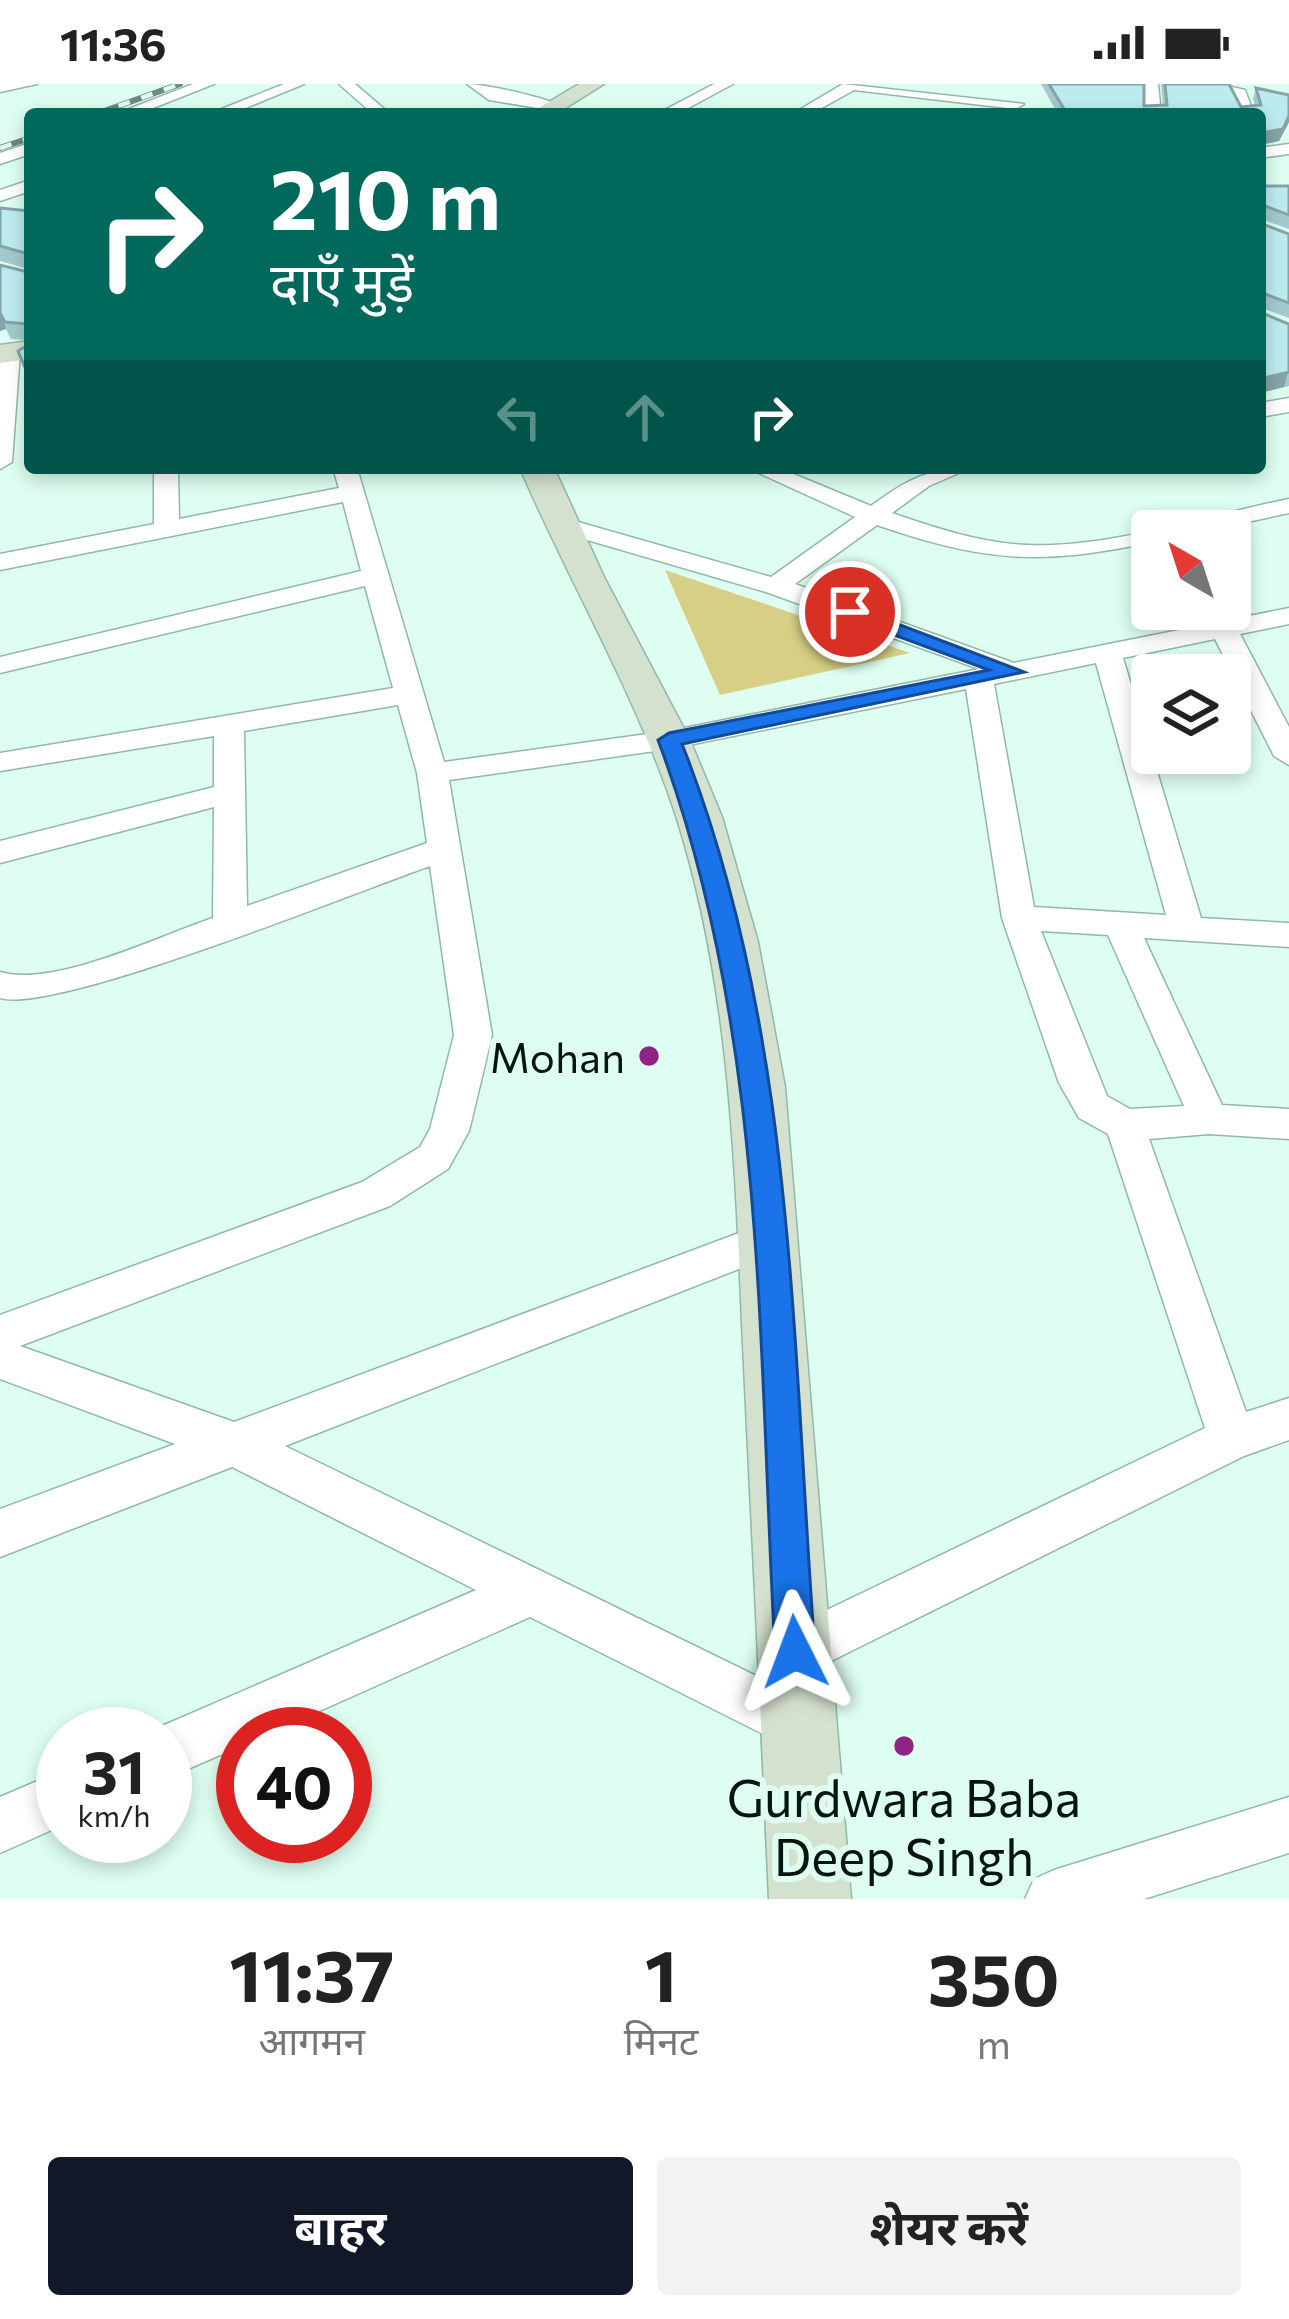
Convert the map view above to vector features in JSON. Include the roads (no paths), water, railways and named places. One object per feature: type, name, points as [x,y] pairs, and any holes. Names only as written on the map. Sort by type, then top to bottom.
[{"type":"street","points":[[0,86],[30,84]]},
{"type":"street","points":[[141,108],[207,84]]},
{"type":"street","points":[[232,108],[296,84]]},
{"type":"street","points":[[346,84],[375,108]]},
{"type":"street","points":[[474,84],[494,97],[530,108]]},
{"type":"street","points":[[538,108],[565,84]]},
{"type":"street","points":[[540,108],[594,84]]},
{"type":"street","points":[[677,108],[725,84]]},
{"type":"street","points":[[1226,84],[1240,93],[1244,108]]},
{"type":"street","points":[[810,108],[852,85],[1009,108]]},
{"type":"street","points":[[250,101],[258,108]]},
{"type":"street","points":[[0,462],[17,350]]},
{"type":"street","points":[[166,474],[167,527]]},
{"type":"street","points":[[540,474],[669,740],[699,818],[733,942],[758,1087],[810,1899]]},
{"type":"street","points":[[776,474],[951,538],[1021,553],[1070,551],[1131,539]]},
{"type":"street","points":[[775,586],[875,512],[921,481],[941,474]]},
{"type":"street","points":[[0,562],[167,527],[349,480],[433,773],[472,1035],[448,1131],[434,1158],[415,1175],[376,1194],[0,1334]]},
{"type":"street","points":[[1251,514],[1289,506]]},
{"type":"street","points":[[562,525],[775,586],[996,675]]},
{"type":"street","points":[[0,665],[379,574]]},
{"type":"street","points":[[1251,624],[1289,616]]},
{"type":"street","points":[[433,773],[669,740],[1224,630],[1289,756]]},
{"type":"street","points":[[1108,654],[1188,931]]},
{"type":"street","points":[[996,675],[1018,918],[1078,1083],[1094,1107],[1125,1125],[1209,1119],[1289,1124]]},
{"type":"street","points":[[0,762],[411,694]]},
{"type":"street","points":[[230,725],[230,922]]},
{"type":"street","points":[[0,852],[228,793]]},
{"type":"street","points":[[0,985],[15,990],[69,980],[444,849]]},
{"type":"street","points":[[1018,918],[1289,935]]},
{"type":"street","points":[[1122,927],[1209,1119]]},
{"type":"street","points":[[1125,1125],[1232,1438]]},
{"type":"street","points":[[0,1533],[770,1239]]},
{"type":"street","points":[[0,1359],[230,1442],[800,1725]]},
{"type":"street","points":[[795,1652],[1232,1438],[1289,1419]]},
{"type":"street","points":[[192,1740],[530,1592]]},
{"type":"street","points":[[0,1825],[36,1809]]},
{"type":"street","points":[[1054,1899],[1289,1826]]},
{"type":"railway","points":[[113,108],[180,84]]},
{"type":"railway","points":[[0,148],[24,140]]},
{"type":"place","name":"Mohan","points":[[649,1056]]},
{"type":"place","name":"Gurdwara Baba Deep Singh","points":[[904,1746]]}]
